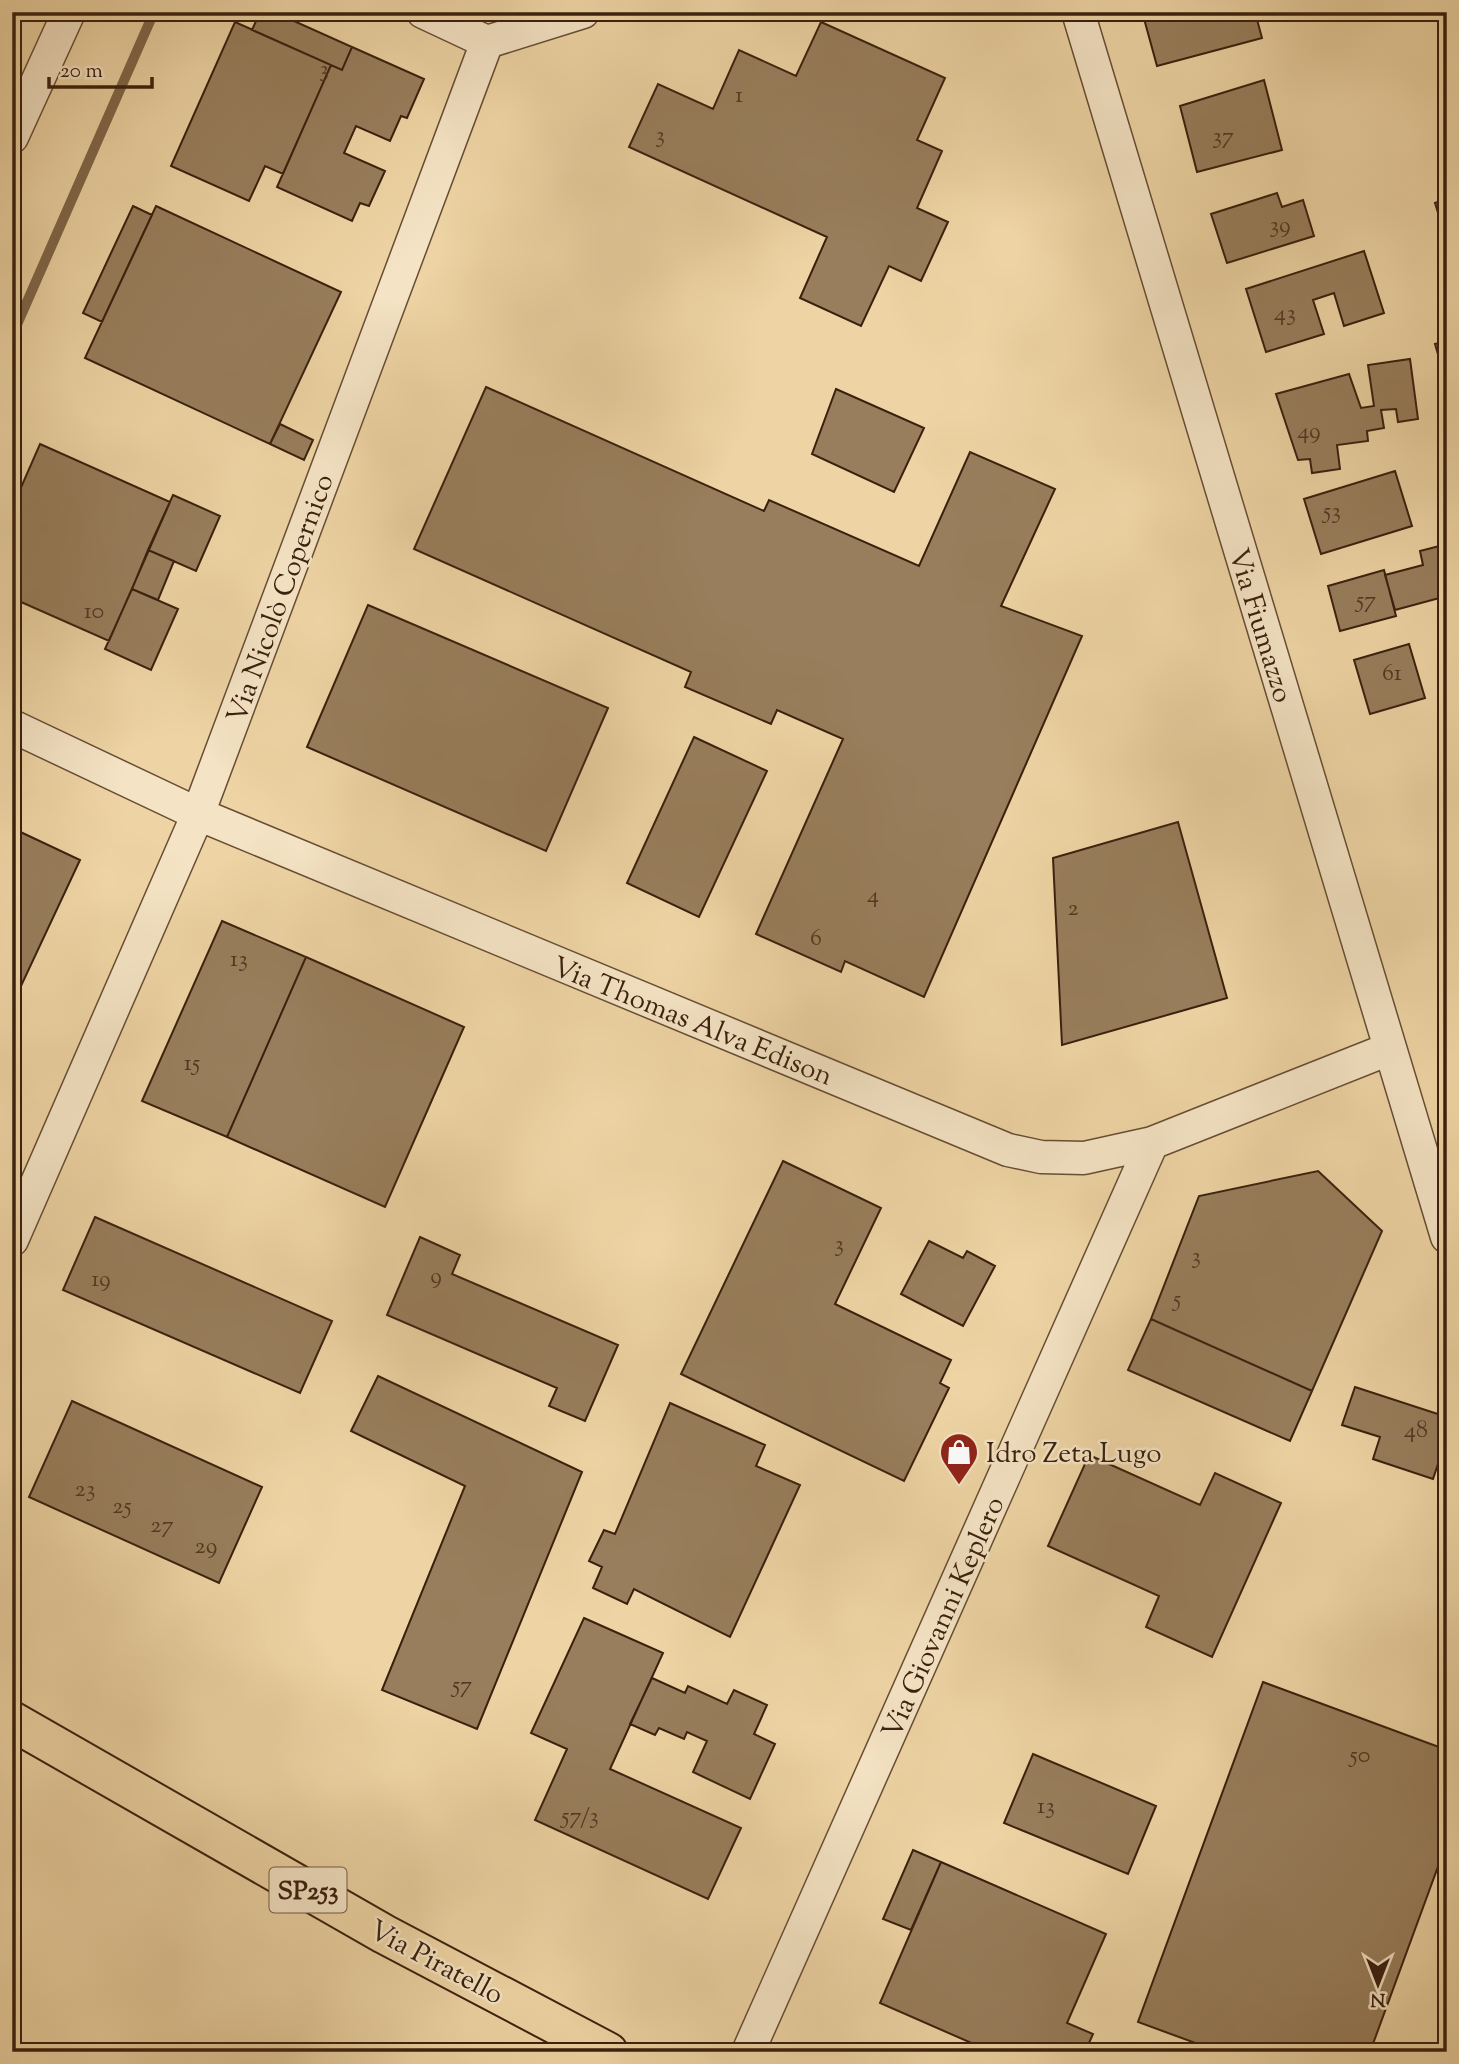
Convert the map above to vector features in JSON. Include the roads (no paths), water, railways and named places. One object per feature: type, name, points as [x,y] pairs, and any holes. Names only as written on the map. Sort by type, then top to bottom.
[{"type":"main road","name":"Via Piratello","points":[[12,1721],[384,1934],[608,2052]]},
{"type":"street","points":[[12,137],[69,12]]},
{"type":"street","points":[[423,12],[486,42],[583,12]]},
{"type":"street","name":"Via Fiumazzo","points":[[1078,12],[1447,1237]]},
{"type":"street","name":"Via Nicolò Copernico","points":[[12,1240],[198,814],[486,42]]},
{"type":"street","name":"Via Thomas Alva Edison","points":[[12,726],[198,814],[1008,1150],[1041,1157],[1084,1158],[1152,1143],[1389,1049]]},
{"type":"street","name":"Via Giovanni Keplero","points":[[748,2052],[1152,1143]]},
{"type":"waterway","points":[[12,336],[154,12]]},
{"type":"place","name":"Idro Zeta Lugo","points":[[959,1486]]}]
